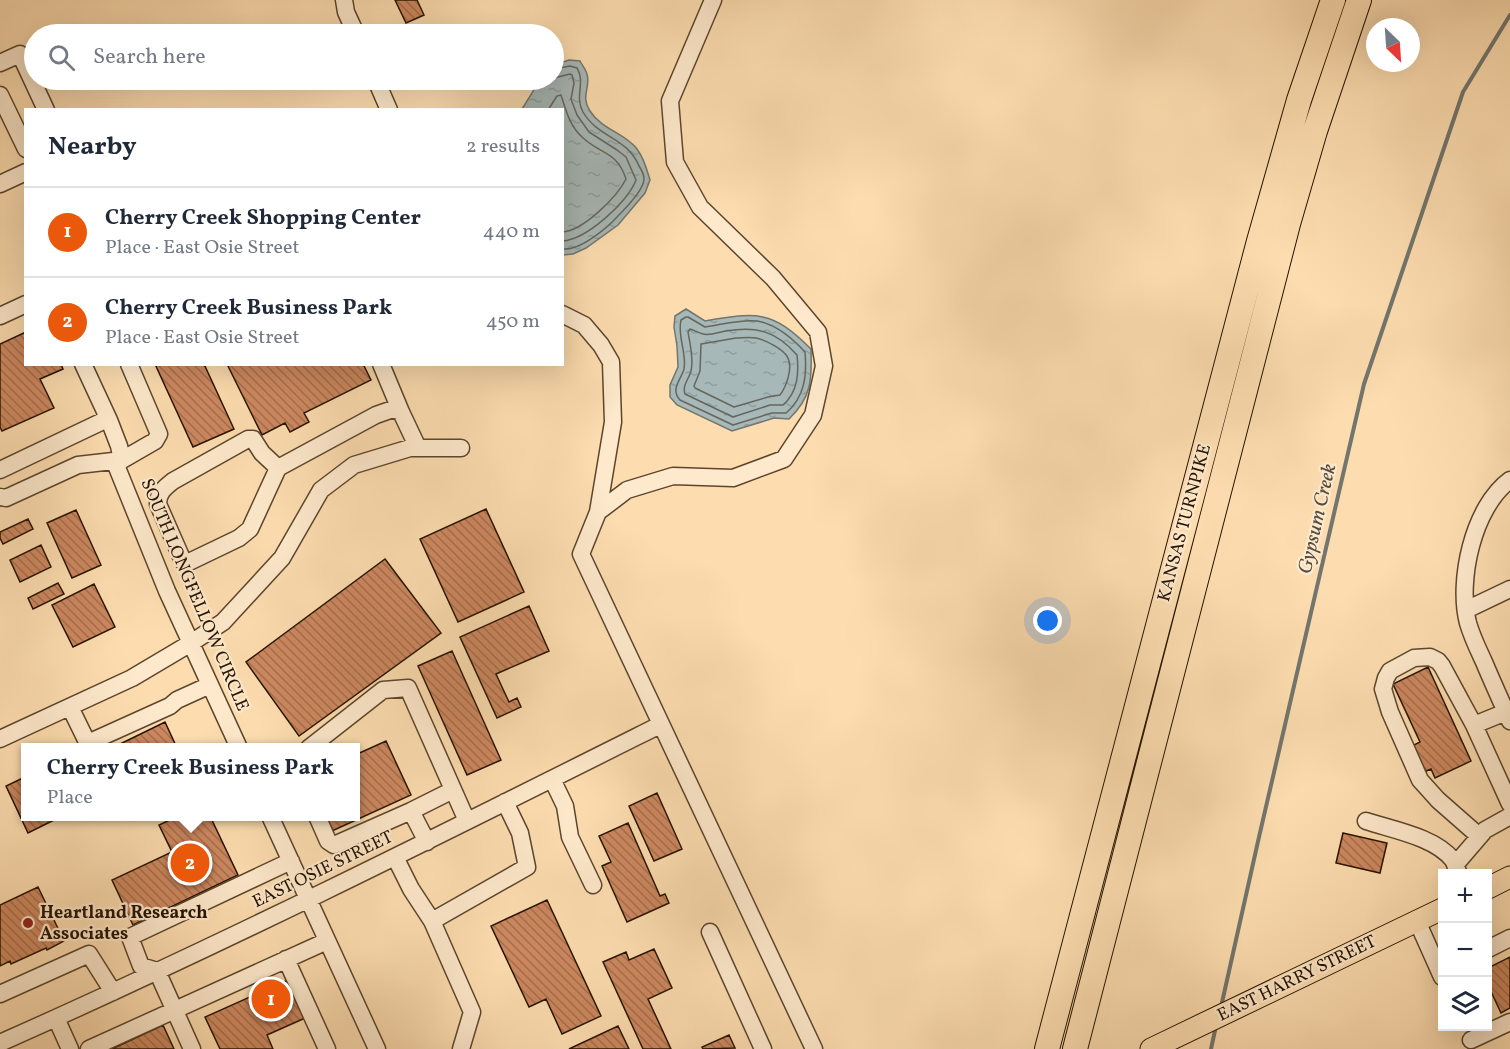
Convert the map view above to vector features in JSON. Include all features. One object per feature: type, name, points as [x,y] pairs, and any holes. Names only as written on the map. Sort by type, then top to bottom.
[{"type":"highway","name":"KANSAS TURNPIKE","points":[[1047,1049],[1259,241],[1299,100],[1332,0]]},
{"type":"highway","name":"KANSAS TURNPIKE","points":[[1076,1043],[1288,224],[1315,132],[1359,0]]},
{"type":"main road","points":[[1492,886],[1510,877]]},
{"type":"main road","name":"EAST HARRY STREET","points":[[1151,1049],[1438,911]]},
{"type":"street","points":[[344,0],[351,24]]},
{"type":"street","points":[[598,512],[627,490],[673,476],[733,478],[784,459],[813,415],[824,366],[818,332],[773,278],[700,207],[675,162],[670,101],[713,0]]},
{"type":"street","points":[[0,63],[20,54],[24,63]]},
{"type":"street","points":[[37,90],[45,108]]},
{"type":"street","points":[[380,90],[388,108]]},
{"type":"street","points":[[0,95],[24,145]]},
{"type":"street","points":[[0,184],[24,173]]},
{"type":"street","points":[[0,316],[24,304]]},
{"type":"street","points":[[564,315],[584,325],[612,362],[613,422],[598,512],[581,554],[814,1049]]},
{"type":"street","points":[[84,366],[109,420],[122,460]]},
{"type":"street","points":[[0,497],[6,498],[78,465],[122,460],[155,441],[159,434],[130,366]]},
{"type":"street","points":[[382,366],[418,448]]},
{"type":"street","points":[[278,468],[262,453],[253,439],[248,439],[173,481],[162,490],[158,504],[183,561],[189,562],[239,538],[250,529],[278,468],[376,415],[393,408],[401,412]]},
{"type":"street","points":[[0,470],[109,420]]},
{"type":"street","points":[[0,739],[132,678],[223,622],[282,558],[321,490],[354,465],[410,448],[461,448]]},
{"type":"street","name":"SOUTH LONGFELLOW CIRCLE","points":[[122,460],[116,465],[167,591],[237,743]]},
{"type":"street","points":[[1474,725],[1508,716],[1468,623],[1465,596],[1472,540],[1479,520],[1492,500],[1510,480]]},
{"type":"street","points":[[1466,610],[1510,589]]},
{"type":"street","points":[[1479,836],[1438,800],[1420,780],[1385,700],[1383,689],[1390,671],[1414,658],[1430,657],[1442,666],[1474,725],[1510,804]]},
{"type":"street","points":[[93,743],[210,685]]},
{"type":"street","points":[[314,743],[383,690],[408,688],[467,821]]},
{"type":"street","points":[[70,707],[88,743]]},
{"type":"street","name":"EAST OSIE STREET","points":[[0,1043],[308,899],[660,725]]},
{"type":"street","points":[[552,779],[565,806],[570,837],[593,885]]},
{"type":"street","points":[[319,821],[328,841],[334,845],[411,811],[452,786]]},
{"type":"street","points":[[432,921],[527,867],[520,833],[505,802]]},
{"type":"street","points":[[411,811],[426,842]]},
{"type":"street","points":[[1366,821],[1428,841],[1453,861],[1457,869],[1485,830],[1510,816]]},
{"type":"street","points":[[272,821],[377,1049]]},
{"type":"street","points":[[395,857],[411,889],[432,921],[472,1012],[461,1049]]},
{"type":"street","points":[[192,1049],[157,971],[141,966],[130,937],[291,861]]},
{"type":"street","points":[[1417,921],[1438,965]]},
{"type":"street","points":[[710,932],[763,1049]]},
{"type":"street","points":[[1492,947],[1510,938]]},
{"type":"street","points":[[89,1049],[327,940]]},
{"type":"street","points":[[0,994],[89,954],[113,992]]},
{"type":"street","points":[[286,959],[327,1049]]},
{"type":"street","points":[[56,1018],[70,1049]]},
{"type":"street","points":[[1472,1042],[1510,1022]]},
{"type":"water","points":[[580,61],[588,79],[587,106],[601,123],[637,149],[650,180],[645,193],[618,225],[586,248],[573,254],[564,255],[564,108],[523,108],[534,90],[564,90],[564,62]]},
{"type":"water","points":[[686,309],[705,321],[738,316],[763,317],[785,327],[797,336],[811,349],[811,379],[806,395],[797,411],[789,419],[774,418],[732,431],[677,405],[670,397],[670,385],[678,367],[675,316]]},
{"type":"building","points":[[395,0],[417,0],[424,15],[406,23]]},
{"type":"building","points":[[24,333],[24,366],[62,366],[63,369],[40,379],[54,408],[2,431],[0,427],[0,344]]},
{"type":"building","points":[[156,366],[205,366],[234,429],[193,447]]},
{"type":"building","points":[[228,366],[364,366],[371,380],[304,413],[309,422],[290,432],[285,423],[262,435]]},
{"type":"building","points":[[486,509],[524,592],[458,622],[420,539]]},
{"type":"building","points":[[76,510],[101,565],[72,578],[47,523]]},
{"type":"building","points":[[28,519],[33,529],[3,544],[0,532]]},
{"type":"building","points":[[41,545],[51,567],[20,582],[10,560]]},
{"type":"building","points":[[385,559],[441,633],[299,736],[246,662]]},
{"type":"building","points":[[58,583],[64,594],[33,609],[28,598]]},
{"type":"building","points":[[94,584],[115,627],[73,647],[52,605]]},
{"type":"building","points":[[529,606],[549,651],[496,674],[509,702],[517,698],[521,707],[497,718],[460,637]]},
{"type":"building","points":[[452,651],[501,760],[467,775],[418,666]]},
{"type":"building","points":[[1428,667],[1471,761],[1435,778],[1431,769],[1424,772],[1412,746],[1420,742],[1393,684]]},
{"type":"building","points":[[165,722],[175,743],[122,743]]},
{"type":"building","points":[[386,741],[411,795],[360,818],[360,753]]},
{"type":"building","points":[[21,779],[21,818],[6,786]]},
{"type":"building","points":[[657,793],[682,849],[654,861],[629,806]]},
{"type":"building","points":[[22,821],[52,821],[28,833]]},
{"type":"building","points":[[167,821],[212,821],[238,875],[133,925],[112,880],[172,852],[159,825]]},
{"type":"building","points":[[328,821],[354,821],[332,831]]},
{"type":"building","points":[[628,823],[660,896],[665,894],[669,903],[627,922],[602,866],[611,862],[599,836]]},
{"type":"building","points":[[1343,833],[1387,843],[1380,873],[1336,863]]},
{"type":"building","name":"Heartland Research Associates","points":[[38,887],[64,941],[47,950],[46,948],[11,964],[10,961],[0,966],[0,905]]},
{"type":"building","points":[[547,900],[601,1016],[562,1034],[546,999],[529,1007],[491,926]]},
{"type":"building","points":[[654,949],[672,988],[648,999],[671,1049],[643,1049],[603,962],[626,952],[629,960]]},
{"type":"building","points":[[1510,957],[1510,1008],[1501,1013],[1492,994],[1492,966]]},
{"type":"building","points":[[288,980],[305,1018],[267,1035],[273,1049],[220,1049],[205,1017]]},
{"type":"building","points":[[163,1025],[174,1049],[112,1049]]},
{"type":"building","points":[[618,1026],[629,1049],[569,1049]]},
{"type":"building","points":[[729,1035],[735,1048],[703,1049],[702,1047]]},
{"type":"waterway","name":"Gypsum Creek","points":[[1221,1007],[1364,384],[1463,92],[1510,15]]},
{"type":"waterway","name":"Gypsum Creek","points":[[1211,1049],[1216,1026]]},
{"type":"place","name":"Cherry Creek Business Park","points":[[190,863]]},
{"type":"place","name":"Heartland Research Associates","points":[[28,923]]},
{"type":"place","name":"Cherry Creek Shopping Center","points":[[271,999]]}]
